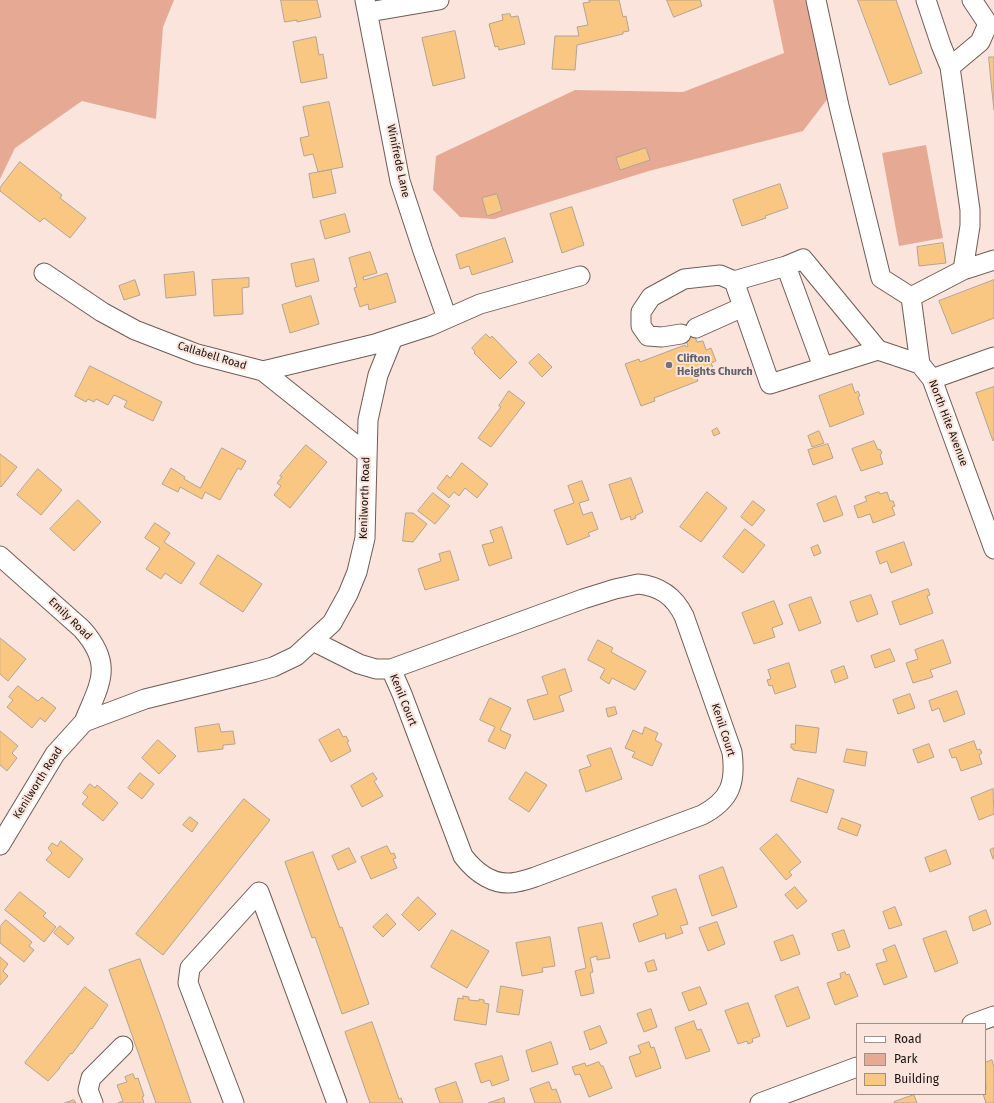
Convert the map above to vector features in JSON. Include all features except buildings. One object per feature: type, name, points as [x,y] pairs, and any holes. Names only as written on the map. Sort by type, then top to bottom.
[{"type":"street","points":[[367,6],[439,0]]},
{"type":"street","points":[[743,307],[688,331],[662,337],[648,336],[642,326],[641,312],[651,297],[684,278],[720,275],[734,281],[786,266],[803,259],[878,350],[920,364],[911,297],[882,278],[839,106],[816,0]]},
{"type":"street","points":[[926,0],[950,67],[970,210],[970,226],[963,270]]},
{"type":"street","points":[[950,67],[980,42],[988,24],[972,0]]},
{"type":"street","name":"Winifrede Lane","points":[[367,6],[400,180],[447,318]]},
{"type":"street","points":[[911,297],[963,270],[994,260]]},
{"type":"street","points":[[786,266],[823,366]]},
{"type":"street","name":"Callabell Road","points":[[44,273],[102,312],[135,330],[198,354],[263,371],[394,338]]},
{"type":"street","points":[[394,338],[430,326],[480,304],[580,276]]},
{"type":"street","points":[[734,281],[770,384],[823,366],[878,350]]},
{"type":"street","name":"Kenilworth Road","points":[[0,845],[54,754],[84,722],[145,699],[255,672],[273,666],[296,656],[332,623],[348,594],[357,572],[365,538],[368,420],[378,375],[394,338]]},
{"type":"street","points":[[932,379],[994,357]]},
{"type":"street","name":"North Hite Avenue","points":[[920,364],[932,379],[994,549]]},
{"type":"street","points":[[263,371],[367,454]]},
{"type":"street","name":"Emily Road","points":[[0,556],[82,629],[93,641],[100,654],[102,667],[100,683],[84,722]]},
{"type":"street","name":"Kenil Court","points":[[313,641],[360,664],[376,669],[391,669],[583,599],[615,589],[638,584],[648,585],[661,590],[672,598],[684,616],[732,752],[734,768],[733,779],[729,791],[724,799],[711,810],[702,815],[516,883],[506,883],[492,880],[483,876],[471,866],[463,856],[402,694],[391,669]]},
{"type":"street","points":[[234,1103],[188,983],[190,968],[259,892],[337,1103]]},
{"type":"street","points":[[975,1023],[994,1016]]},
{"type":"street","points":[[93,1103],[88,1090],[91,1078],[123,1046]]},
{"type":"street","points":[[760,1103],[856,1067]]},
{"type":"green space","points":[[0,0],[174,0],[163,27],[156,119],[82,101],[15,148],[0,179]]},
{"type":"green space","points":[[773,0],[806,0],[829,97],[803,131],[649,171],[494,219],[460,217],[433,190],[436,156],[575,90],[683,92],[784,53]]},
{"type":"green space","points":[[926,145],[943,238],[899,246],[882,153]]},
{"type":"place","name":"Clifton Heights Church","points":[[669,365]]}]
